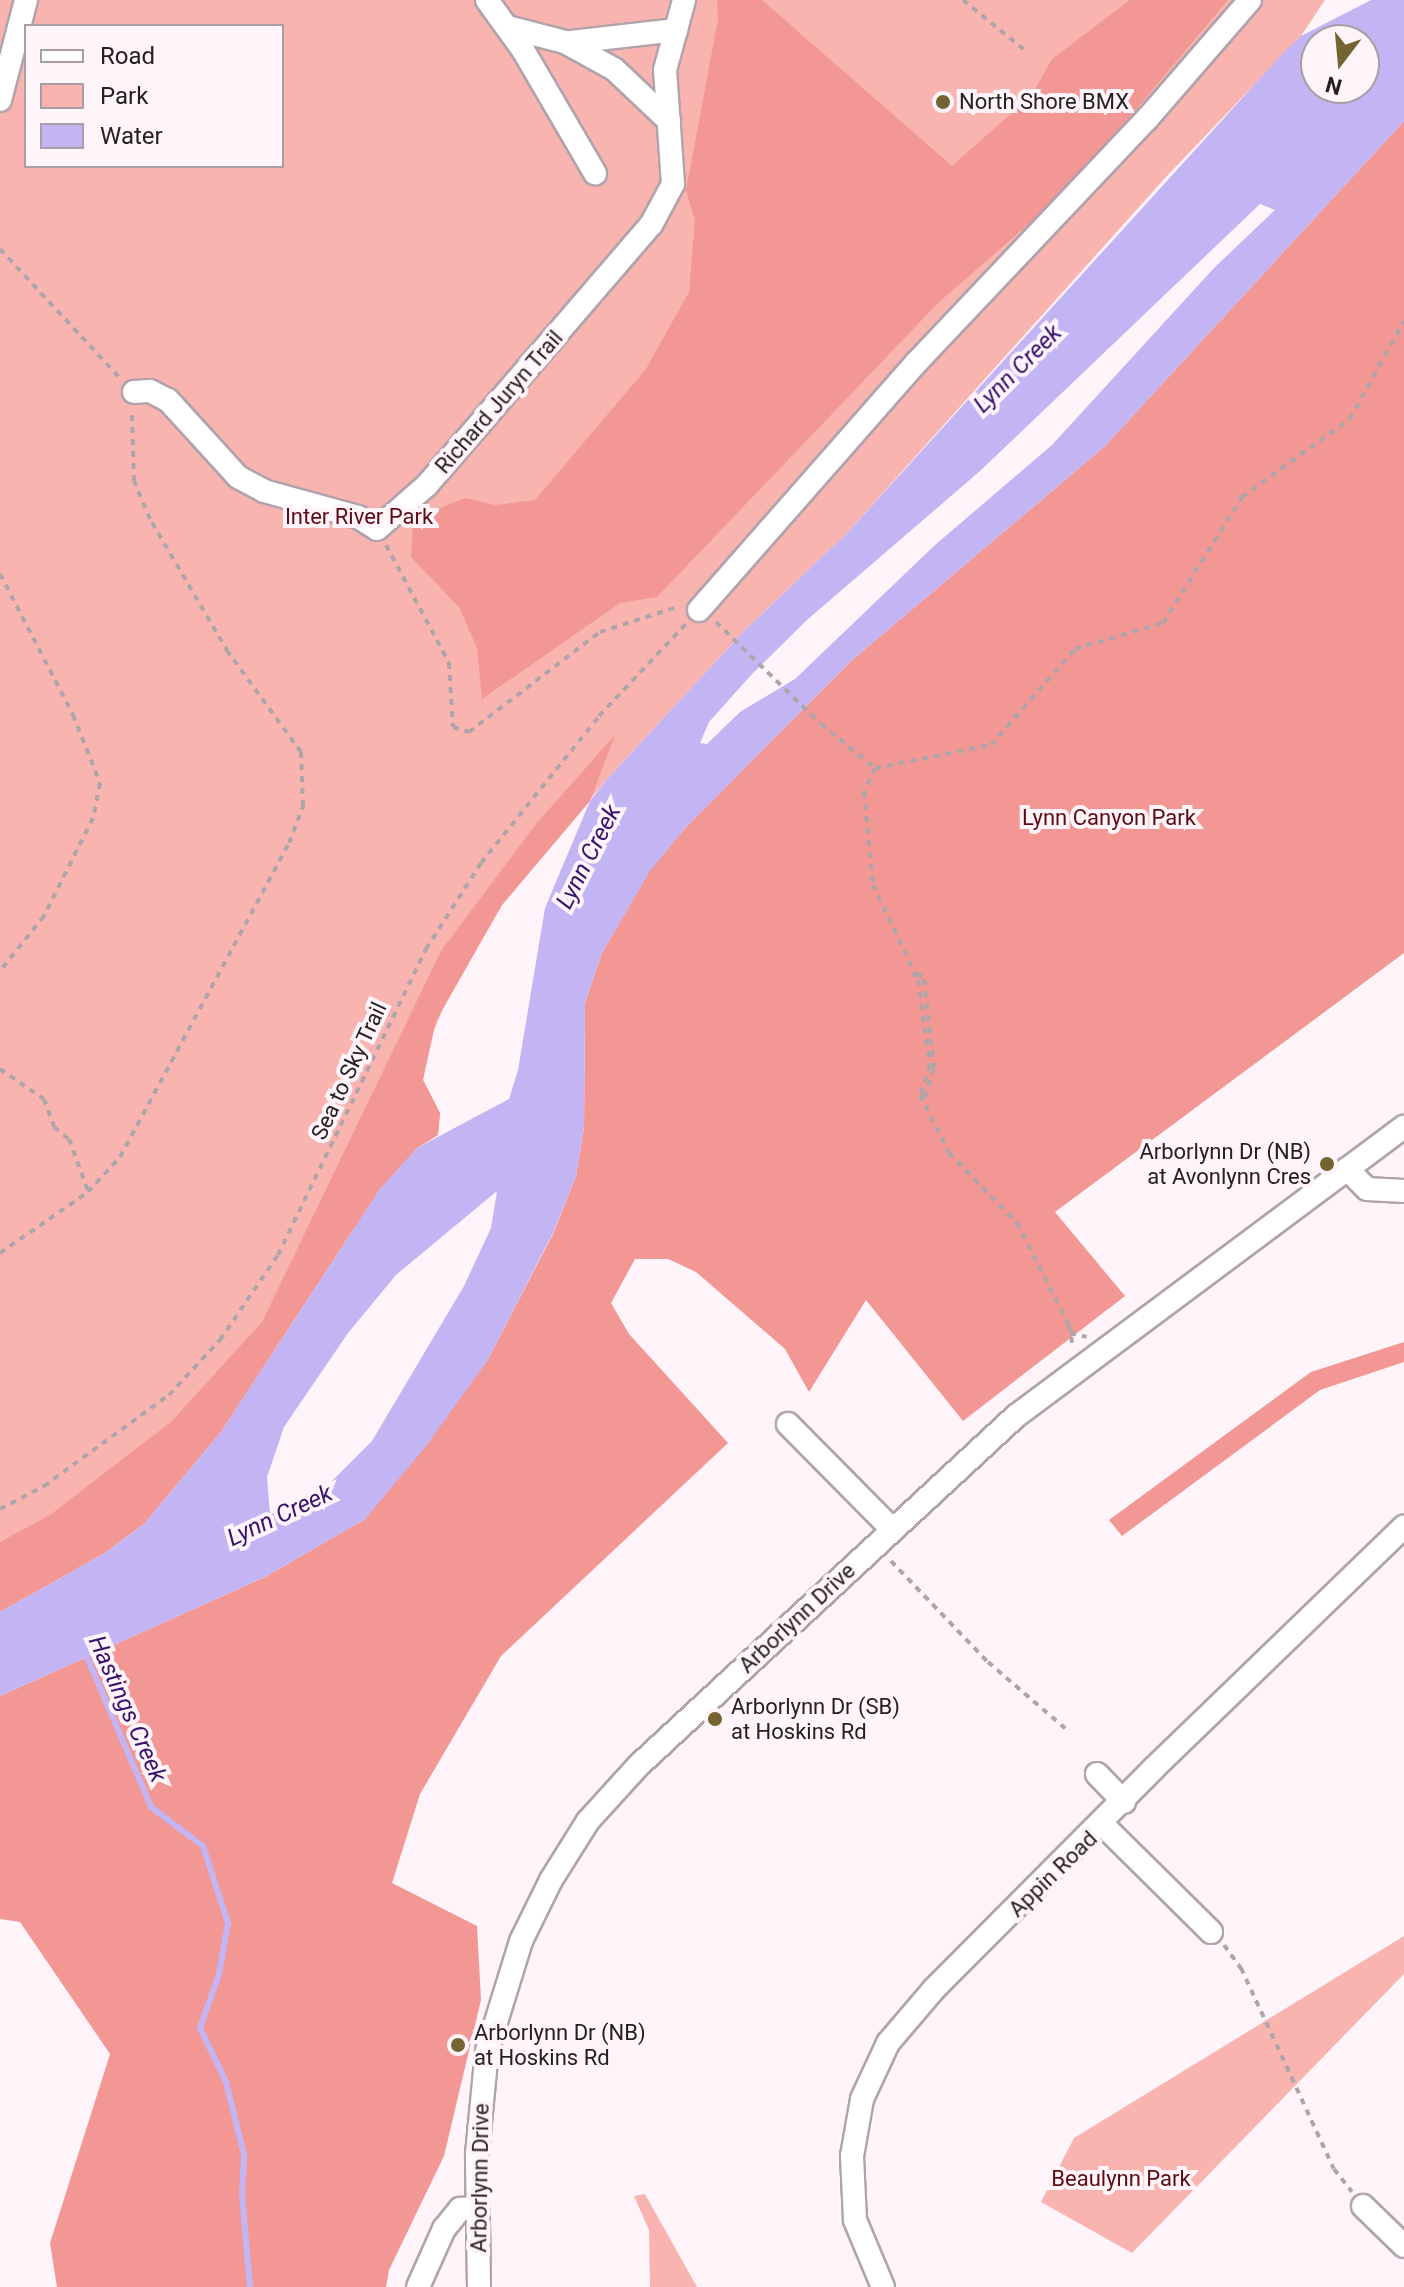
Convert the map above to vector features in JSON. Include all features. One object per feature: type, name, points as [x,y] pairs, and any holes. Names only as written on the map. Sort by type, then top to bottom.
[{"type":"street","points":[[0,100],[26,0]]},
{"type":"street","points":[[487,0],[507,27],[595,173]]},
{"type":"street","name":"Richard Juryn Trail","points":[[377,529],[427,485],[651,225],[673,184],[665,70],[684,0]]},
{"type":"street","points":[[699,610],[916,363],[1147,119],[1250,0]]},
{"type":"street","points":[[507,27],[565,42],[596,43],[676,30]]},
{"type":"street","points":[[565,42],[614,69],[669,121]]},
{"type":"street","points":[[134,392],[150,391],[168,400],[238,477],[264,491],[358,517],[377,529]]},
{"type":"street","name":"Arborlynn Drive","points":[[479,2287],[479,2121],[493,2027],[521,1941],[567,1853],[639,1765],[1016,1416],[1404,1127]]},
{"type":"street","points":[[1347,1169],[1367,1189],[1404,1191]]},
{"type":"street","points":[[788,1424],[893,1530]]},
{"type":"street","name":"Appin Road","points":[[883,2287],[855,2220],[851,2189],[856,2125],[873,2071],[888,2043],[934,1989],[1404,1527]]},
{"type":"street","points":[[1097,1774],[1124,1802]]},
{"type":"street","points":[[1103,1825],[1211,1932]]},
{"type":"street","points":[[1363,2206],[1404,2246]]},
{"type":"street","points":[[418,2287],[444,2229],[460,2209],[478,2208]]},
{"type":"path","points":[[963,0],[1027,52]]},
{"type":"path","points":[[0,249],[134,392],[130,438],[134,481],[150,519],[220,639],[301,752],[305,779],[303,806],[289,843],[120,1157],[88,1192],[0,1253]]},
{"type":"path","points":[[875,768],[991,745],[1075,649],[1163,623],[1242,497],[1350,419],[1404,321]]},
{"type":"path","points":[[377,529],[449,663],[453,727],[469,732],[600,632],[685,605],[699,610]]},
{"type":"path","points":[[0,574],[73,715],[100,783],[93,818],[44,916],[0,971]]},
{"type":"path","name":"Sea to Sky Trail","points":[[0,1509],[44,1486],[146,1413],[220,1340],[278,1255],[420,961],[481,863],[599,716],[699,610]]},
{"type":"path","points":[[718,623],[821,724],[875,768]]},
{"type":"path","points":[[875,768],[864,792],[873,885],[914,971],[930,1065],[920,1095],[949,1153],[1017,1223],[1070,1333],[1077,1370]]},
{"type":"path","points":[[0,1069],[44,1099],[54,1127],[69,1139],[88,1192]]},
{"type":"path","points":[[1070,1333],[1091,1338]]},
{"type":"path","points":[[876,1546],[988,1662],[1067,1730]]},
{"type":"path","points":[[1211,1932],[1234,1955],[1334,2169],[1363,2206]]},
{"type":"green space","name":"Inter River Park","points":[[0,0],[1325,0],[1309,24],[1300,24],[1300,37],[1165,178],[847,533],[744,631],[609,777],[502,905],[452,987],[425,1052],[423,1080],[440,1113],[438,1135],[417,1148],[341,1246],[0,1612]]},
{"type":"green space","points":[[717,0],[762,0],[952,166],[1032,95],[1052,59],[1130,0],[1228,0],[1069,189],[938,303],[657,597],[620,603],[482,699],[477,648],[459,607],[411,557],[413,519],[465,498],[495,505],[535,500],[646,369],[689,292],[695,220],[686,191],[718,19]]},
{"type":"green space","name":"Lynn Canyon Park","points":[[1404,121],[1404,953],[1055,1212],[1125,1296],[963,1421],[866,1300],[809,1392],[785,1349],[696,1272],[668,1259],[635,1259],[611,1303],[629,1334],[728,1443],[501,1656],[420,1794],[392,1883],[477,1926],[481,2000],[444,2156],[389,2270],[386,2287],[57,2287],[50,2243],[110,2054],[20,1922],[0,1919],[0,1696],[265,1577],[365,1519],[487,1361],[553,1234],[576,1176],[584,1127],[585,1003],[602,953],[650,870],[686,827],[851,661],[1104,447]]},
{"type":"green space","points":[[615,735],[590,801],[502,905],[436,1021],[423,1080],[440,1113],[438,1135],[417,1148],[380,1189],[221,1432],[144,1524],[105,1553],[0,1612],[0,1542],[50,1515],[172,1421],[262,1322],[441,951],[536,824]]},
{"type":"green space","points":[[1404,1342],[1404,1362],[1320,1390],[1122,1536],[1109,1520],[1311,1372]]},
{"type":"green space","name":"Beaulynn Park","points":[[1404,1936],[1404,1974],[1132,2253],[1041,2202],[1074,2138]]},
{"type":"green space","points":[[645,2194],[697,2287],[650,2287],[649,2230],[634,2196]]},
{"type":"water","name":"Lynn Creek","points":[[1371,0],[1404,0],[1404,121],[1104,447],[851,661],[686,827],[650,871],[602,953],[585,1003],[584,1127],[576,1176],[553,1233],[487,1361],[427,1445],[365,1519],[265,1577],[0,1696],[0,1612],[105,1553],[144,1524],[221,1432],[380,1189],[417,1148],[509,1099],[518,1070],[545,908],[590,801],[744,631],[847,533],[1300,37],[1300,104],[1380,104],[1380,24],[1324,24]],"holes":[[[1260,204],[1275,210],[1214,268],[1052,445],[935,545],[795,679],[740,712],[707,744],[700,743],[709,722],[807,620],[980,471]],[[497,1191],[491,1228],[464,1286],[372,1441],[325,1488],[288,1511],[270,1514],[267,1477],[284,1427],[348,1333],[396,1275]]]},
{"type":"waterway","name":"Hastings Creek","points":[[83,1648],[151,1807],[203,1846],[228,1923],[219,1974],[200,2028],[226,2082],[244,2155],[242,2195],[250,2287]]},
{"type":"place","name":"North Shore BMX","points":[[943,102]]},
{"type":"place","name":"Arborlynn Dr (NB) at Avonlynn Cres","points":[[1327,1164]]},
{"type":"place","name":"Arborlynn Dr (SB) at Hoskins Rd","points":[[715,1719]]},
{"type":"place","name":"Arborlynn Dr (NB) at Hoskins Rd","points":[[458,2045]]}]
